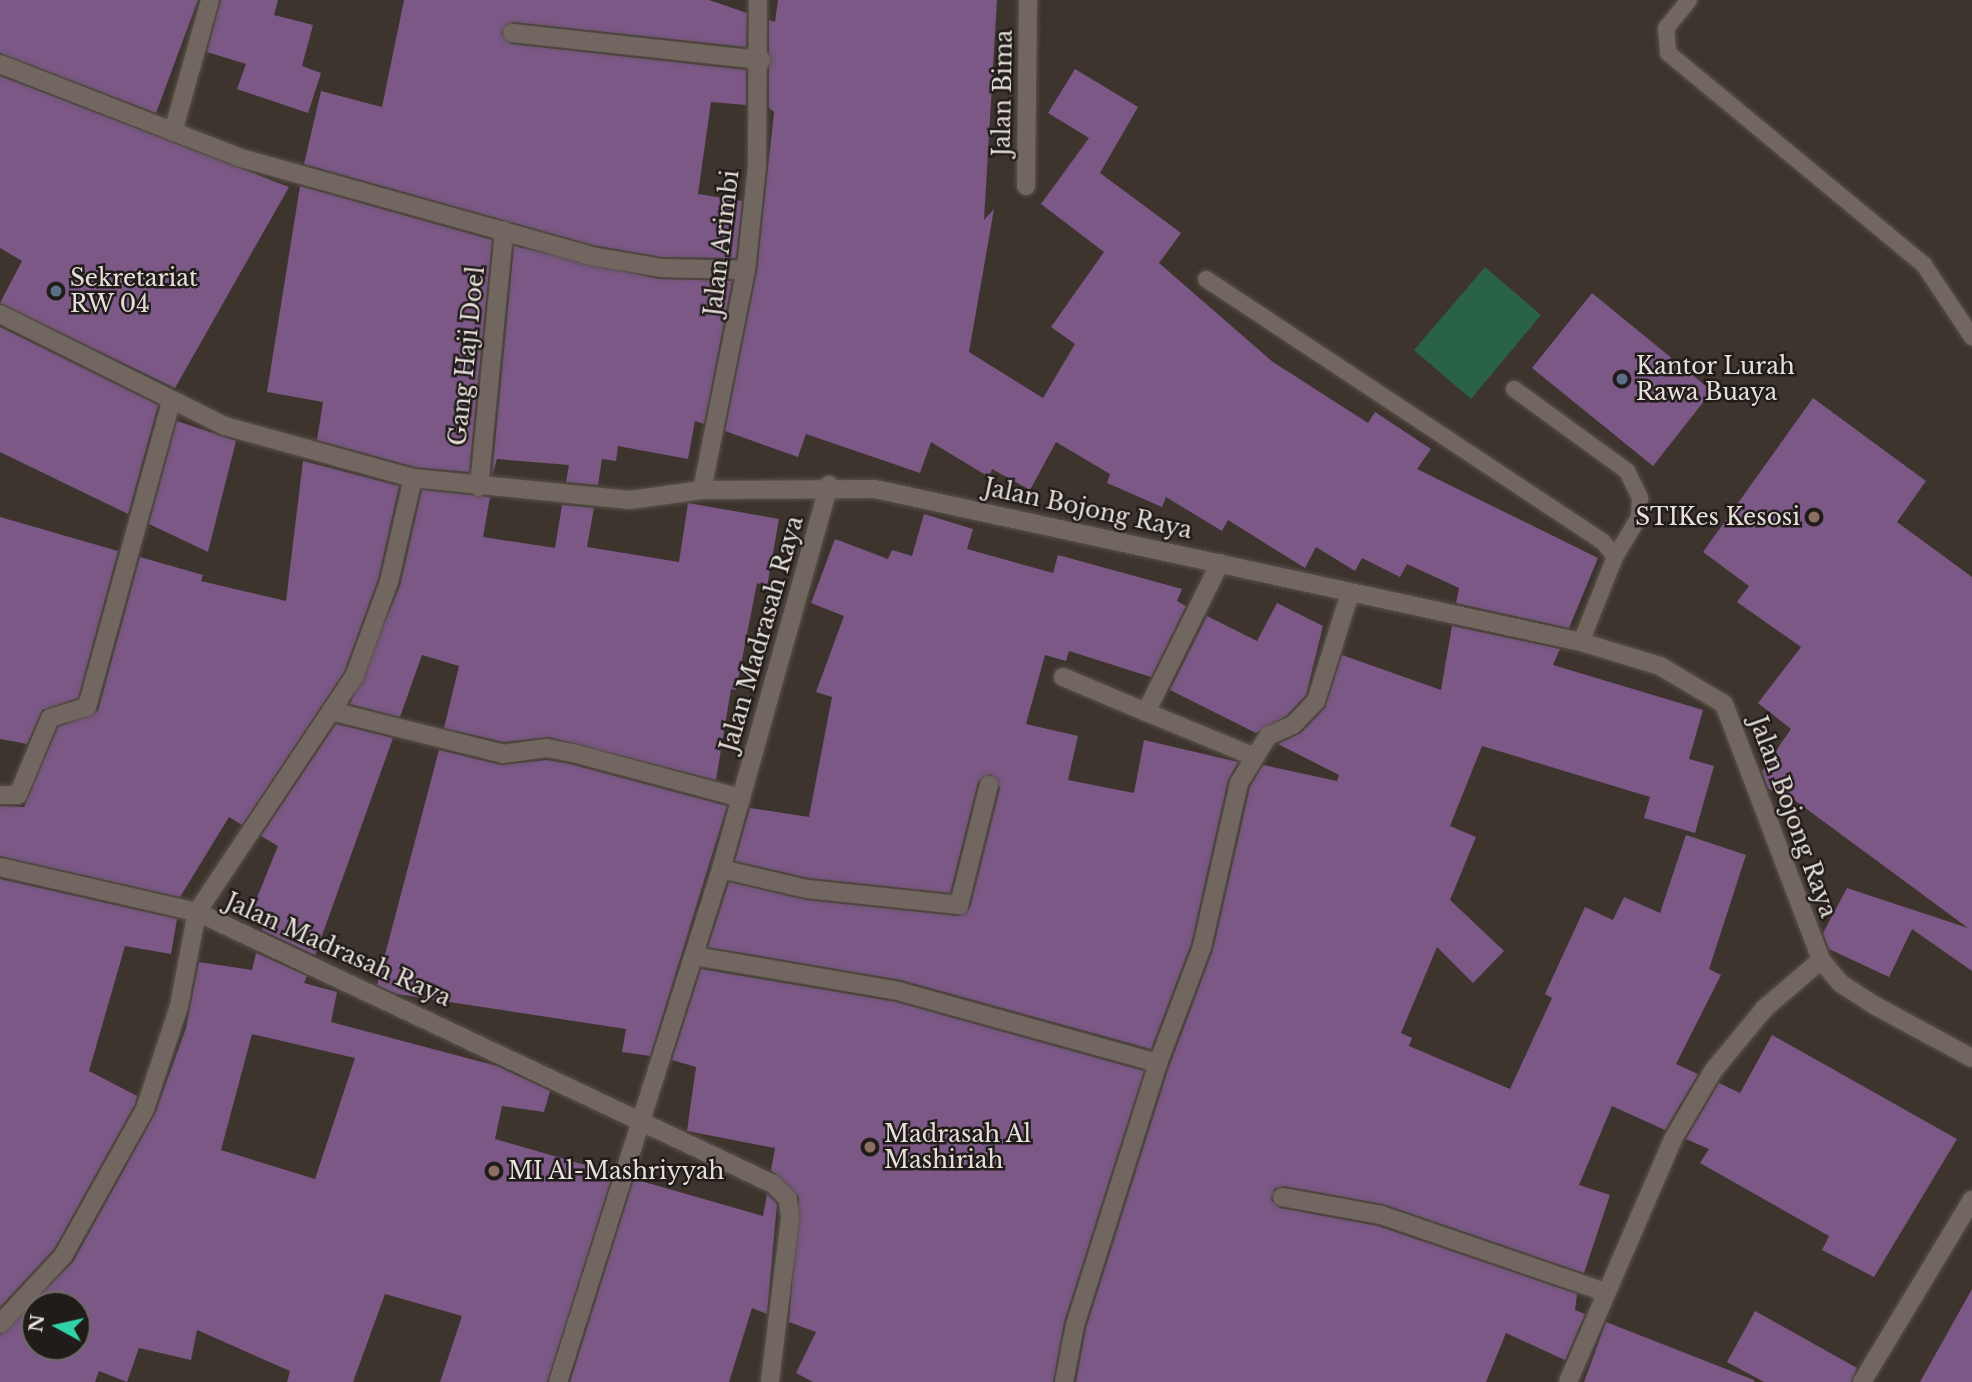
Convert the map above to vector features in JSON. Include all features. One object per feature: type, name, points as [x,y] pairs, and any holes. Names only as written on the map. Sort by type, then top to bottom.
[{"type":"street","points":[[173,132],[210,0]]},
{"type":"street","name":"Jalan Arimbi","points":[[702,490],[746,270],[762,60],[758,0]]},
{"type":"street","name":"Jalan Bima","points":[[1026,186],[1028,0]]},
{"type":"street","points":[[512,33],[762,60]]},
{"type":"street","points":[[0,64],[241,159],[635,266],[746,270]]},
{"type":"street","name":"Gang Haji Doel","points":[[479,487],[504,230]]},
{"type":"street","name":"Jalan Bojong Raya","points":[[0,314],[172,401],[305,453],[413,478],[479,487],[630,500],[702,490],[829,485],[1220,563],[1581,642],[1660,666],[1724,704],[1821,960],[1874,1005],[1972,1058]]},
{"type":"street","points":[[0,795],[18,795],[50,718],[87,707],[172,401]]},
{"type":"street","points":[[0,1324],[63,1256],[145,1109],[180,1006],[197,912],[335,712],[375,629],[413,478]]},
{"type":"street","name":"Jalan Madrasah Raya","points":[[558,1382],[721,869],[829,485]]},
{"type":"street","points":[[1146,712],[1220,563]]},
{"type":"street","points":[[1064,1382],[1075,1325],[1158,1063],[1202,947],[1238,783],[1268,736],[1293,725],[1315,701],[1350,593]]},
{"type":"street","points":[[1063,677],[1253,756]]},
{"type":"street","points":[[335,712],[503,754],[547,748],[572,752],[741,798]]},
{"type":"street","points":[[721,869],[817,891],[959,905],[989,785]]},
{"type":"street","name":"Jalan Madrasah Raya","points":[[0,867],[197,912],[752,1171],[788,1199],[770,1382]]},
{"type":"street","points":[[694,956],[898,991],[1158,1063]]},
{"type":"street","points":[[1568,1382],[1673,1139],[1713,1071],[1765,1008],[1821,960]]},
{"type":"street","points":[[1282,1196],[1381,1215],[1605,1292]]},
{"type":"street","points":[[1861,1382],[1972,1200]]},
{"type":"lane","points":[[1689,0],[1666,28],[1668,53],[1924,265],[1972,337]]},
{"type":"lane","points":[[1206,279],[1575,523],[1615,558]]},
{"type":"lane","points":[[1514,390],[1627,471],[1640,498],[1639,517],[1615,558],[1581,642]]},
{"type":"green space","points":[[1485,267],[1541,315],[1471,399],[1414,350]]},
{"type":"building","points":[[0,0],[198,0],[156,113],[0,53]]},
{"type":"building","points":[[221,0],[278,0],[274,15],[313,25],[302,66],[321,73],[308,113],[237,89],[246,64],[207,52]]},
{"type":"building","points":[[404,0],[709,0],[747,13],[746,47],[513,22],[501,32],[511,44],[746,70],[746,105],[711,102],[698,194],[742,201],[736,258],[662,257],[593,245],[304,164],[321,91],[382,107]]},
{"type":"building","points":[[778,0],[997,0],[984,220],[994,209],[969,352],[1043,398],[1075,344],[1051,327],[1104,252],[1041,204],[1089,138],[1048,113],[1075,69],[1138,107],[1100,173],[1181,233],[1159,263],[1273,362],[1368,423],[1375,412],[1431,449],[1417,469],[1598,558],[1569,628],[1456,603],[1459,588],[1407,564],[1400,577],[1362,558],[1355,571],[1316,547],[1305,568],[1228,520],[1222,531],[1166,497],[1162,507],[1107,483],[1110,474],[1056,442],[1030,490],[992,469],[989,477],[931,442],[920,473],[806,434],[798,457],[725,431],[757,271],[774,112],[769,108],[769,20],[775,22]]},
{"type":"building","points":[[0,76],[289,187],[175,388],[0,303],[22,261],[0,248]]},
{"type":"building","points":[[300,186],[492,240],[469,472],[415,467],[317,440],[323,402],[267,392]]},
{"type":"building","points":[[514,246],[659,279],[732,281],[704,424],[695,421],[688,459],[618,446],[616,461],[602,459],[598,485],[566,482],[569,465],[497,459],[492,475]]},
{"type":"building","name":"Kantor Lurah Rawa Buaya","points":[[1592,293],[1712,391],[1653,466],[1532,368]]},
{"type":"building","points":[[0,327],[158,405],[128,514],[0,452]]},
{"type":"building","points":[[1813,398],[1926,481],[1897,522],[1972,577],[1972,971],[1912,929],[1889,977],[1829,949],[1823,933],[1847,888],[1968,928],[1789,796],[1786,800],[1768,788],[1762,771],[1791,729],[1758,703],[1801,647],[1737,602],[1749,586],[1703,552]]},
{"type":"building","points":[[177,421],[236,441],[208,552],[149,524]]},
{"type":"building","points":[[303,461],[399,486],[378,579],[344,672],[242,825],[229,817],[180,897],[0,856],[0,806],[24,807],[58,727],[98,711],[140,557],[203,575],[201,581],[286,601]]},
{"type":"building","points":[[422,490],[490,497],[483,537],[555,548],[562,505],[594,508],[587,547],[679,562],[688,503],[779,519],[767,587],[757,583],[736,690],[731,689],[716,780],[549,737],[504,742],[444,728],[459,666],[422,655],[400,717],[350,704],[400,586]]},
{"type":"building","points":[[924,514],[973,529],[967,549],[1053,573],[1058,555],[1182,589],[1177,601],[1186,606],[1151,677],[1069,651],[1066,661],[1045,655],[1026,724],[1078,736],[1068,780],[1134,793],[1144,740],[1238,762],[1228,780],[1191,944],[1151,1049],[901,980],[708,947],[729,882],[806,900],[958,916],[970,908],[1000,788],[991,774],[978,782],[950,893],[809,878],[735,861],[750,808],[809,817],[832,697],[816,692],[844,616],[811,603],[835,539],[888,559],[892,550],[912,556]]},
{"type":"building","points":[[0,517],[118,551],[78,698],[42,710],[27,744],[0,739]]},
{"type":"building","points":[[1277,603],[1323,626],[1306,695],[1286,716],[1256,733],[1170,690],[1207,616],[1257,641]]},
{"type":"building","points":[[1452,626],[1560,649],[1553,665],[1703,710],[1689,759],[1714,766],[1695,833],[1644,818],[1650,797],[1482,746],[1450,826],[1476,837],[1450,900],[1504,951],[1473,983],[1437,947],[1401,1033],[1412,1038],[1409,1046],[1510,1089],[1552,998],[1545,994],[1585,907],[1613,920],[1624,897],[1660,913],[1686,835],[1746,855],[1709,969],[1721,975],[1676,1064],[1698,1074],[1665,1130],[1612,1106],[1579,1185],[1610,1195],[1584,1273],[1383,1204],[1284,1186],[1274,1189],[1271,1200],[1280,1208],[1378,1226],[1577,1294],[1575,1310],[1585,1314],[1565,1360],[1506,1333],[1486,1382],[1076,1382],[1086,1328],[1169,1067],[1213,950],[1250,787],[1263,765],[1337,781],[1339,775],[1278,744],[1301,733],[1325,708],[1342,655],[1441,690]]},
{"type":"building","points":[[336,724],[393,738],[315,955],[262,930],[265,916],[252,910],[278,846],[261,836]]},
{"type":"building","points":[[439,750],[501,765],[547,760],[570,764],[727,806],[650,1056],[622,1052],[626,1029],[397,994],[377,985]]},
{"type":"building","points":[[0,879],[177,919],[171,954],[125,946],[89,1071],[137,1096],[135,1104],[54,1249],[0,1307]]},
{"type":"building","points":[[256,953],[307,976],[304,983],[337,992],[331,1022],[497,1066],[550,1091],[544,1112],[502,1106],[495,1139],[613,1173],[547,1382],[440,1382],[462,1316],[385,1294],[353,1382],[287,1382],[290,1371],[197,1330],[191,1360],[139,1348],[127,1382],[99,1371],[95,1382],[0,1382],[0,1335],[21,1314],[21,1361],[91,1361],[91,1291],[44,1291],[73,1262],[155,1114],[186,1028],[199,962],[252,970]],"holes":[[[252,1034],[355,1058],[315,1179],[221,1150]]]},
{"type":"building","points":[[701,969],[896,1002],[1144,1071],[1064,1322],[1053,1382],[813,1382],[796,1373],[816,1332],[789,1322],[799,1197],[771,1170],[775,1148],[687,1131],[696,1067],[672,1060]]},
{"type":"building","points":[[1772,1035],[1957,1139],[1874,1277],[1822,1250],[1829,1236],[1700,1163],[1709,1149],[1686,1139],[1719,1083],[1740,1093]]},
{"type":"building","points":[[634,1179],[763,1216],[767,1194],[777,1204],[767,1314],[752,1308],[729,1382],[570,1382]]},
{"type":"building","points":[[1972,1289],[1972,1382],[1920,1382]]},
{"type":"building","points":[[1755,1311],[1857,1368],[1851,1382],[1764,1382],[1727,1362]]},
{"type":"building","points":[[1606,1322],[1754,1380],[1754,1382],[1584,1382]]},
{"type":"place","name":"Sekretariat RW 04","points":[[56,291]]},
{"type":"place","name":"Kantor Lurah Rawa Buaya","points":[[1622,379]]},
{"type":"place","name":"STIKes Kesosi","points":[[1814,517]]},
{"type":"place","name":"Madrasah Al Mashiriah","points":[[870,1147]]},
{"type":"place","name":"MI Al-Mashriyyah","points":[[494,1171]]}]
